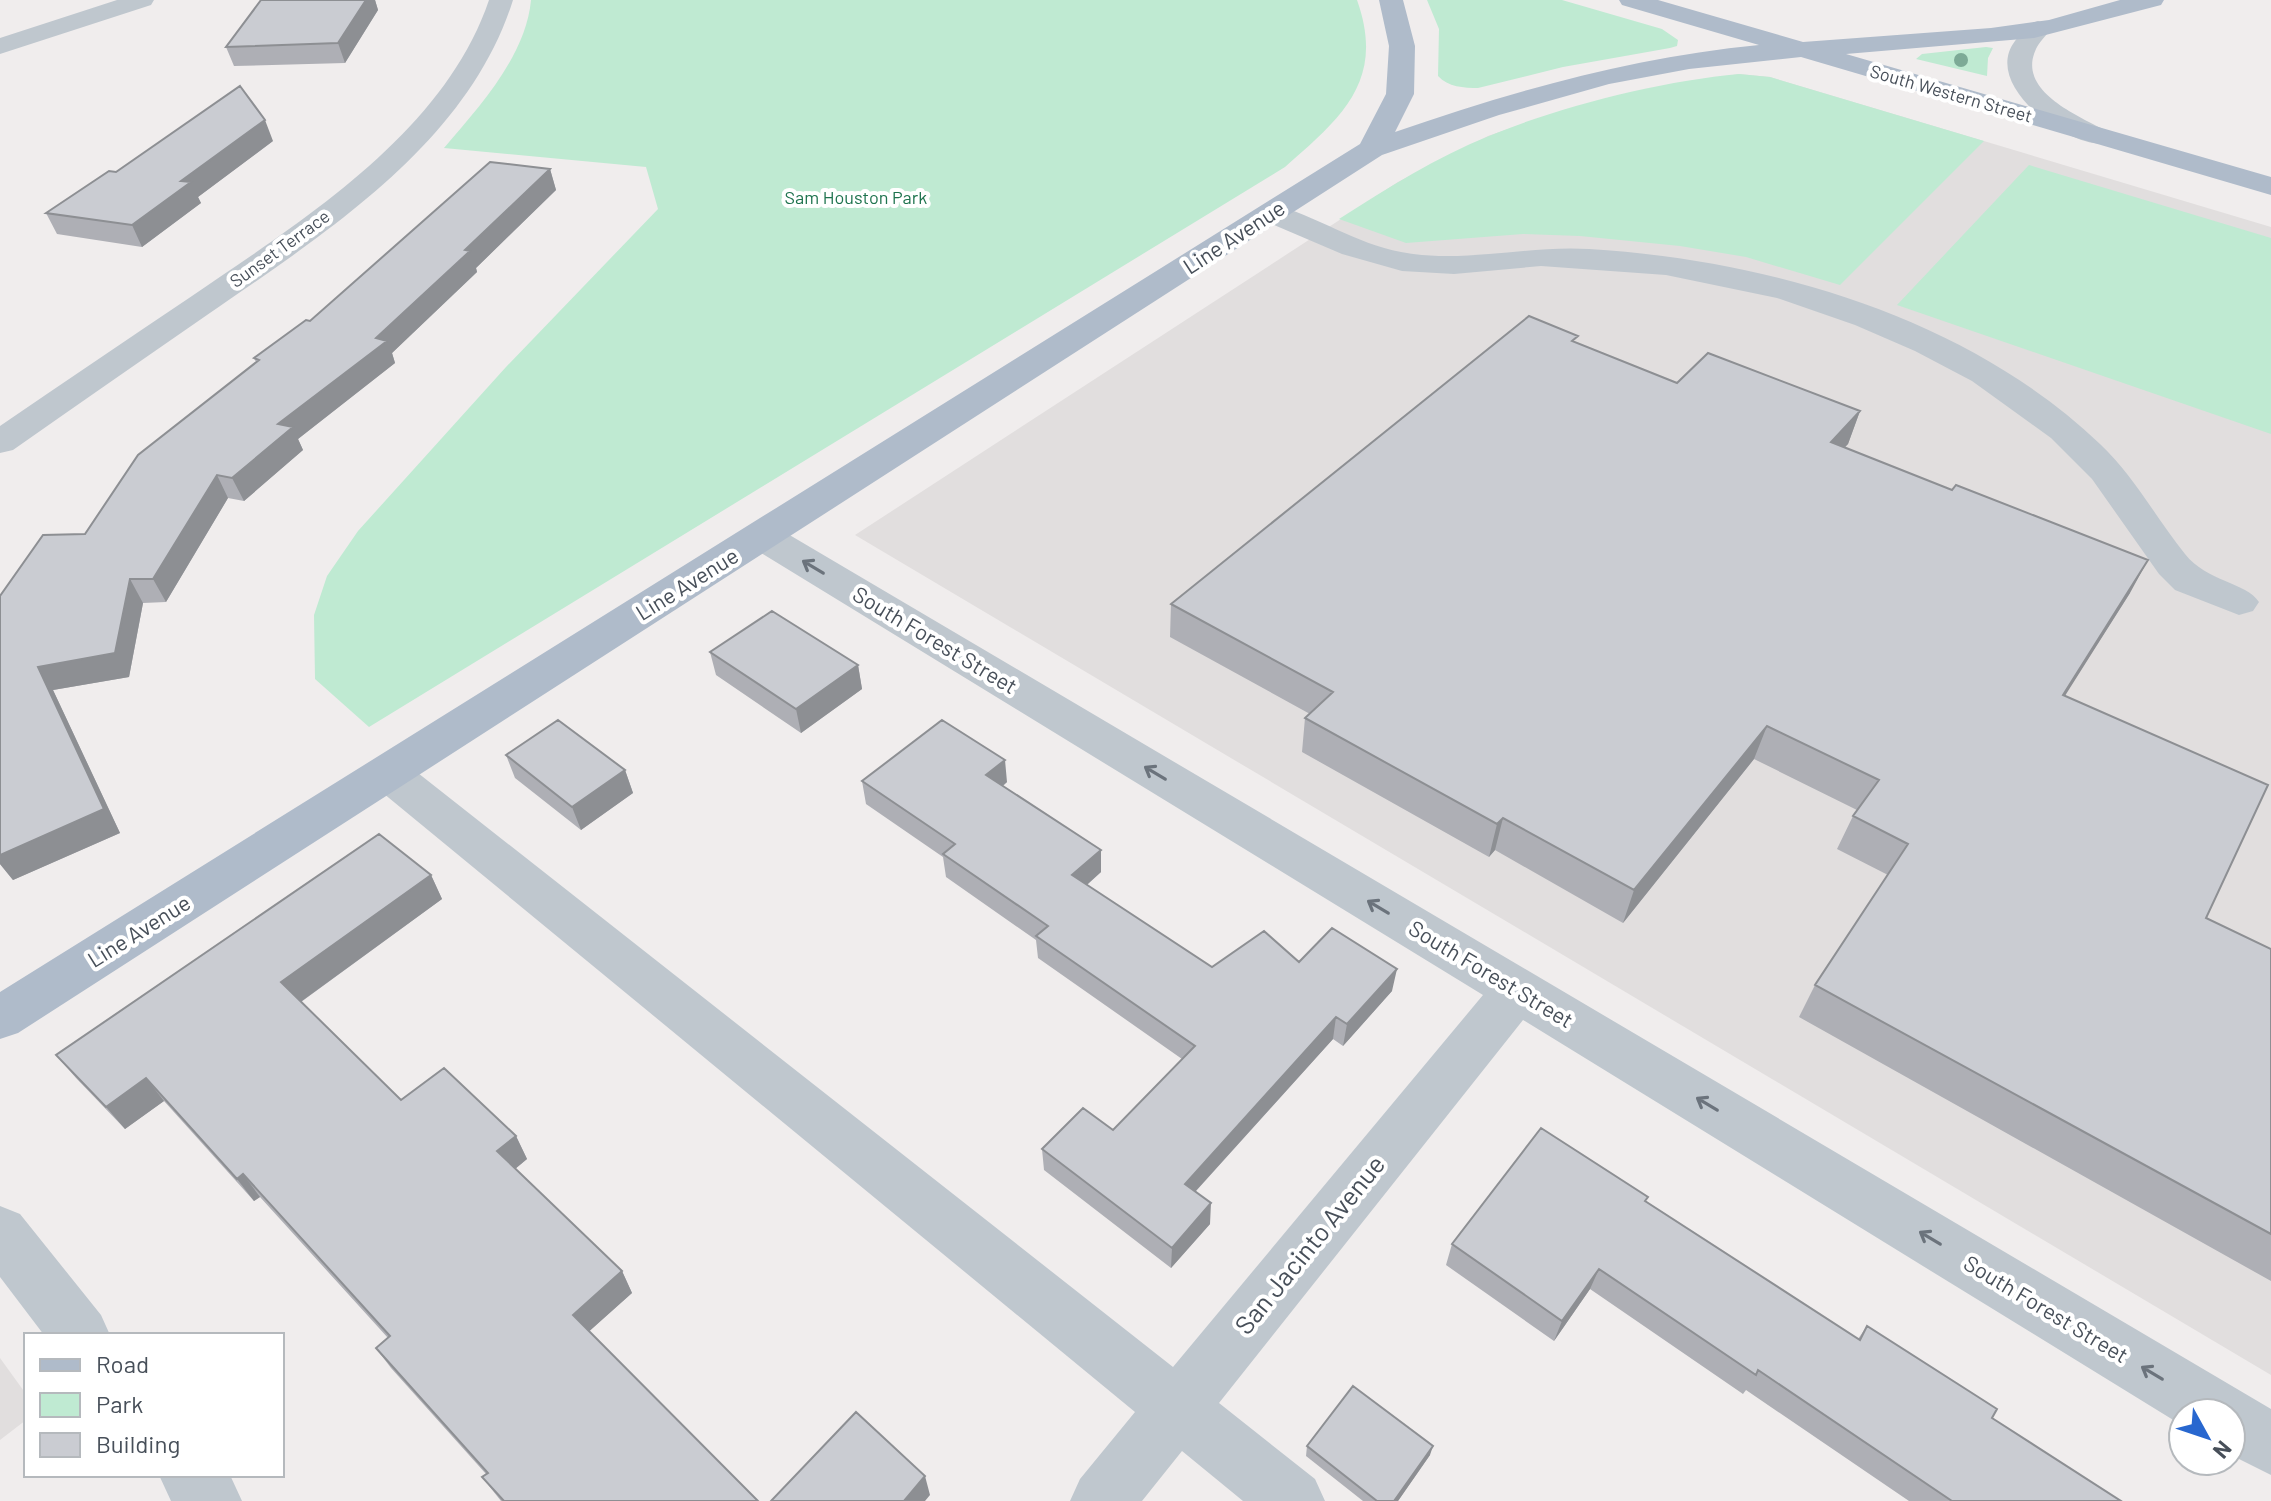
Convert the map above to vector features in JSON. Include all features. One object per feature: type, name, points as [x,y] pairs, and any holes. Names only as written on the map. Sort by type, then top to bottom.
[{"type":"main road","points":[[1372,149],[1400,94],[1402,46],[1391,0]]},
{"type":"main road","name":"South Western Street","points":[[1631,0],[2271,186]]},
{"type":"main road","points":[[1807,51],[1912,44],[2038,29],[2150,0]]},
{"type":"main road","name":"Line Avenue","points":[[0,1018],[1372,149],[1493,107],[1614,74],[1689,61],[1807,51]]},
{"type":"street","points":[[0,46],[142,0]]},
{"type":"street","name":"Sunset Terrace","points":[[0,442],[308,231],[347,200],[388,163],[451,93],[482,50],[501,0]]},
{"type":"street","points":[[2038,29],[2022,45],[2016,63],[2021,83],[2049,109],[2097,137]]},
{"type":"street","points":[[1271,213],[1400,262],[1431,264],[1568,258],[1682,267],[1774,287],[1873,320],[1962,361],[2044,415],[2088,453],[2110,477],[2179,573],[2202,588],[2239,602]]},
{"type":"street","name":"South Forest Street","points":[[762,536],[2192,1397]]},
{"type":"street","points":[[388,773],[1293,1501]]},
{"type":"street","name":"San Jacinto Avenue","points":[[1102,1501],[1517,990]]},
{"type":"street","points":[[0,1232],[78,1333]]},
{"type":"street","points":[[2247,1430],[2271,1444]]},
{"type":"street","points":[[192,1477],[210,1501]]},
{"type":"shaded area","points":[[1739,74],[1770,77],[2271,227],[2271,1375],[855,535],[1398,182],[1488,136],[1546,116],[1662,87]]},
{"type":"shaded area","points":[[0,1358],[24,1391],[24,1422],[0,1440]]},
{"type":"green space","name":"Sam Houston Park","points":[[531,0],[1357,0],[1365,28],[1366,53],[1362,76],[1353,96],[1324,132],[1285,167],[369,727],[315,679],[314,615],[327,576],[358,531],[506,367],[658,209],[646,167],[444,148],[486,98],[511,61],[527,21]]},
{"type":"green space","points":[[1427,0],[1562,0],[1662,29],[1678,40],[1677,46],[1563,67],[1478,88],[1456,86],[1438,76],[1439,29]]},
{"type":"green space","points":[[1993,48],[1988,58],[1987,76],[1916,59],[1922,54]]},
{"type":"green space","points":[[1739,74],[1770,77],[1984,141],[1840,285],[1746,257],[1680,246],[1523,234],[1406,243],[1339,219],[1431,163],[1517,125],[1579,105],[1645,89]]},
{"type":"green space","points":[[2029,165],[2271,238],[2271,434],[1897,305]]},
{"type":"building","points":[[261,0],[366,0],[338,43],[226,47]]},
{"type":"building","points":[[240,86],[265,120],[181,181],[191,182],[132,225],[46,213],[109,171],[116,172]]},
{"type":"building","points":[[490,162],[550,169],[465,250],[470,251],[376,338],[387,341],[278,424],[293,427],[232,478],[217,475],[153,579],[130,579],[115,653],[38,667],[104,809],[0,855],[0,596],[43,535],[85,534],[138,455],[259,360],[254,358],[306,320],[310,321]]},
{"type":"building","points":[[1529,316],[1578,336],[1572,341],[1677,383],[1708,353],[1860,411],[1831,442],[1952,490],[1956,485],[2148,560],[2063,695],[2268,785],[2206,918],[2271,949],[2271,1234],[1815,985],[1908,844],[1853,816],[1879,780],[1767,726],[1634,890],[1503,818],[1497,824],[1305,718],[1333,692],[1171,604]]},
{"type":"building","points":[[772,611],[858,665],[796,709],[710,652]]},
{"type":"building","points":[[558,720],[625,770],[572,807],[506,755]]},
{"type":"building","points":[[942,720],[1005,760],[986,775],[1101,850],[1072,875],[1212,967],[1264,931],[1299,962],[1332,928],[1397,969],[1347,1024],[1336,1017],[1185,1184],[1211,1203],[1172,1248],[1042,1149],[1083,1108],[1113,1130],[1195,1046],[1036,936],[1048,926],[943,854],[955,844],[862,781]]},
{"type":"building","points":[[379,834],[431,875],[281,982],[401,1100],[444,1068],[516,1136],[497,1151],[622,1271],[573,1315],[758,1501],[504,1501],[482,1477],[488,1473],[376,1348],[390,1336],[243,1174],[237,1179],[146,1078],[106,1107],[56,1055]]},
{"type":"building","points":[[1541,1128],[1648,1197],[1645,1201],[1860,1340],[1867,1326],[1997,1409],[1992,1418],[2121,1501],[1952,1501],[1758,1370],[1756,1375],[1599,1269],[1562,1321],[1452,1244]]},
{"type":"building","points":[[1353,1386],[1433,1446],[1394,1501],[1377,1501],[1307,1446]]},
{"type":"building","points":[[856,1412],[925,1476],[904,1501],[771,1501]]}]
